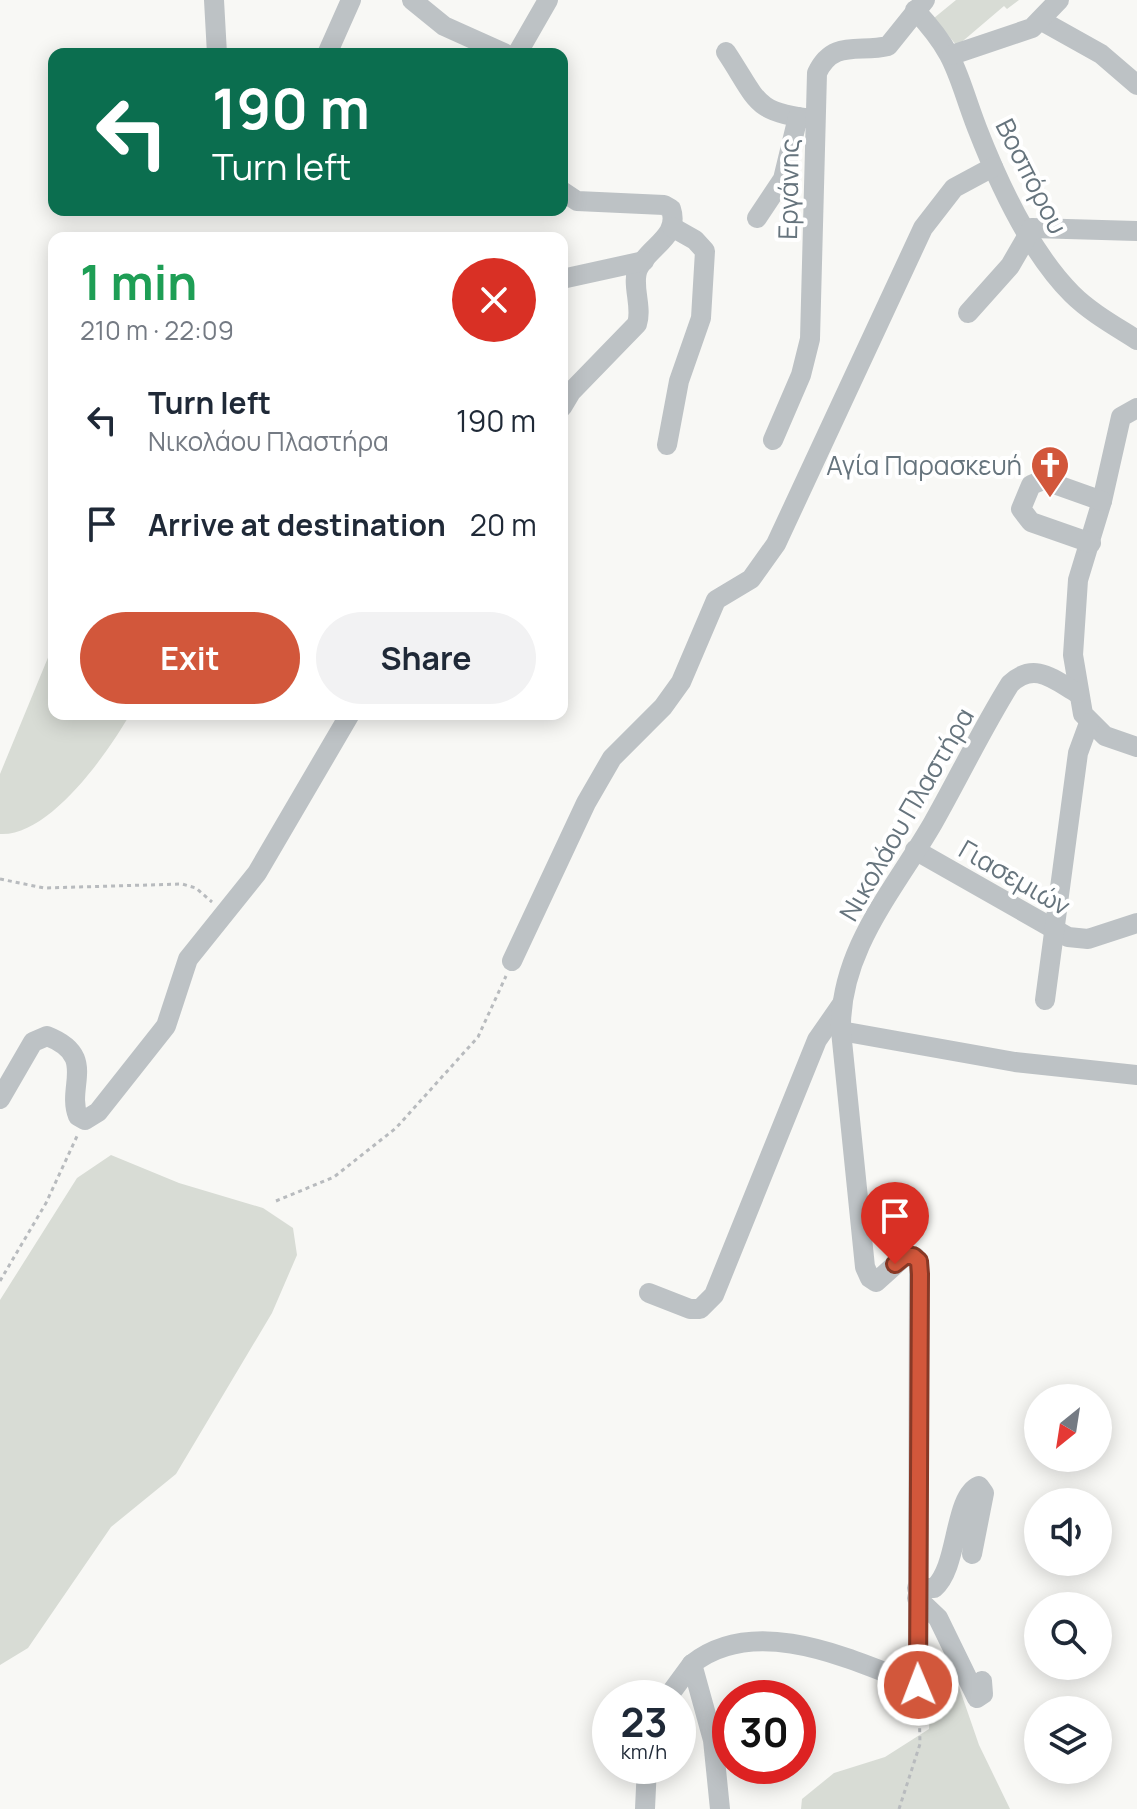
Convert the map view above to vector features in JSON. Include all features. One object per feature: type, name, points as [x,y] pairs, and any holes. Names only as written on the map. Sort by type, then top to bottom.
[{"type":"street","points":[[214,0],[217,48]]},
{"type":"street","points":[[330,48],[351,0]]},
{"type":"street","points":[[412,0],[444,26],[493,48]]},
{"type":"street","points":[[520,48],[548,0]]},
{"type":"street","points":[[952,55],[1022,33],[1042,21],[1059,0]]},
{"type":"street","name":"Βοσπόρου","points":[[920,5],[952,55],[993,167],[1028,231],[1071,293],[1137,340]]},
{"type":"street","name":"Εργάνης","points":[[773,440],[801,375],[810,339],[806,118],[815,79],[826,57],[845,48],[888,46],[920,5]]},
{"type":"street","points":[[1042,21],[1098,51],[1137,85]]},
{"type":"street","points":[[726,52],[767,110],[806,118],[783,179],[757,218]]},
{"type":"street","points":[[512,961],[586,803],[612,758],[663,707],[681,682],[712,605],[720,596],[751,579],[776,544],[932,213],[959,184],[993,167]]},
{"type":"street","points":[[568,195],[577,201],[664,205],[671,209],[672,227],[637,274],[637,324],[568,398]]},
{"type":"street","points":[[968,313],[1010,266],[1028,231],[1038,226],[1137,231]]},
{"type":"street","points":[[667,445],[679,381],[701,318],[705,251],[695,240],[672,227]]},
{"type":"street","points":[[568,278],[644,261]]},
{"type":"street","points":[[1137,408],[1121,417],[1091,543],[1082,565],[1075,604],[1073,655],[1077,693],[1089,723],[1105,736],[1137,747]]},
{"type":"street","points":[[1091,543],[1031,522],[1021,509],[1031,485],[1043,480],[1102,501]]},
{"type":"street","name":"Νικολάου Πλαστήρα","points":[[918,1685],[919,1265],[915,1257],[905,1256],[879,1282],[868,1275],[841,1031],[842,1004],[867,930],[890,886],[915,850],[1014,680],[1026,673],[1041,672],[1077,693]]},
{"type":"street","points":[[0,1099],[33,1042],[47,1036],[65,1045],[76,1063],[79,1084],[75,1107],[78,1116],[85,1120],[98,1112],[159,1037],[171,1013],[188,959],[257,873],[346,720]]},
{"type":"street","points":[[1045,1000],[1078,753],[1089,723]]},
{"type":"street","name":"Γιασεμιών","points":[[915,850],[1074,939],[1088,939],[1137,923]]},
{"type":"street","points":[[649,1293],[690,1309],[700,1309],[714,1295],[817,1040],[842,1004]]},
{"type":"street","points":[[841,1031],[1015,1062],[1137,1075]]},
{"type":"street","points":[[972,1554],[984,1493],[979,1486],[973,1489],[966,1501],[943,1578],[934,1588],[917,1593],[938,1618],[977,1698],[983,1694],[982,1681]]},
{"type":"street","points":[[680,1680],[692,1664],[714,1648],[737,1644],[805,1645],[824,1649],[918,1685]]},
{"type":"street","points":[[692,1664],[713,1740],[721,1791],[720,1809]]},
{"type":"street","points":[[645,1809],[646,1784]]},
{"type":"path","points":[[0,879],[44,888],[182,884],[208,897],[223,913]]},
{"type":"path","points":[[276,1201],[334,1177],[396,1128],[485,1026],[512,961]]},
{"type":"path","points":[[0,1281],[46,1203],[85,1120]]},
{"type":"path","points":[[899,1809],[920,1744],[918,1685]]},
{"type":"shaded area","points":[[956,0],[1019,0],[1007,9],[1004,6],[957,46],[934,18]]},
{"type":"shaded area","points":[[48,658],[48,720],[126,720],[75,790],[38,822],[19,831],[0,834],[0,774]]},
{"type":"shaded area","points":[[111,1155],[179,1183],[263,1208],[293,1228],[297,1255],[272,1313],[176,1474],[111,1527],[28,1648],[0,1665],[0,1300],[77,1178]]},
{"type":"shaded area","points":[[932,1657],[950,1661],[979,1745],[1010,1809],[801,1809],[802,1799],[834,1773],[885,1757],[929,1729]]},
{"type":"place","name":"Αγία Παρασκευή","points":[[1050,499]]},
{"type":"route","points":[[895,1264],[905,1256],[913,1256],[919,1261],[920,1274],[916,1580],[918,1685]]}]
